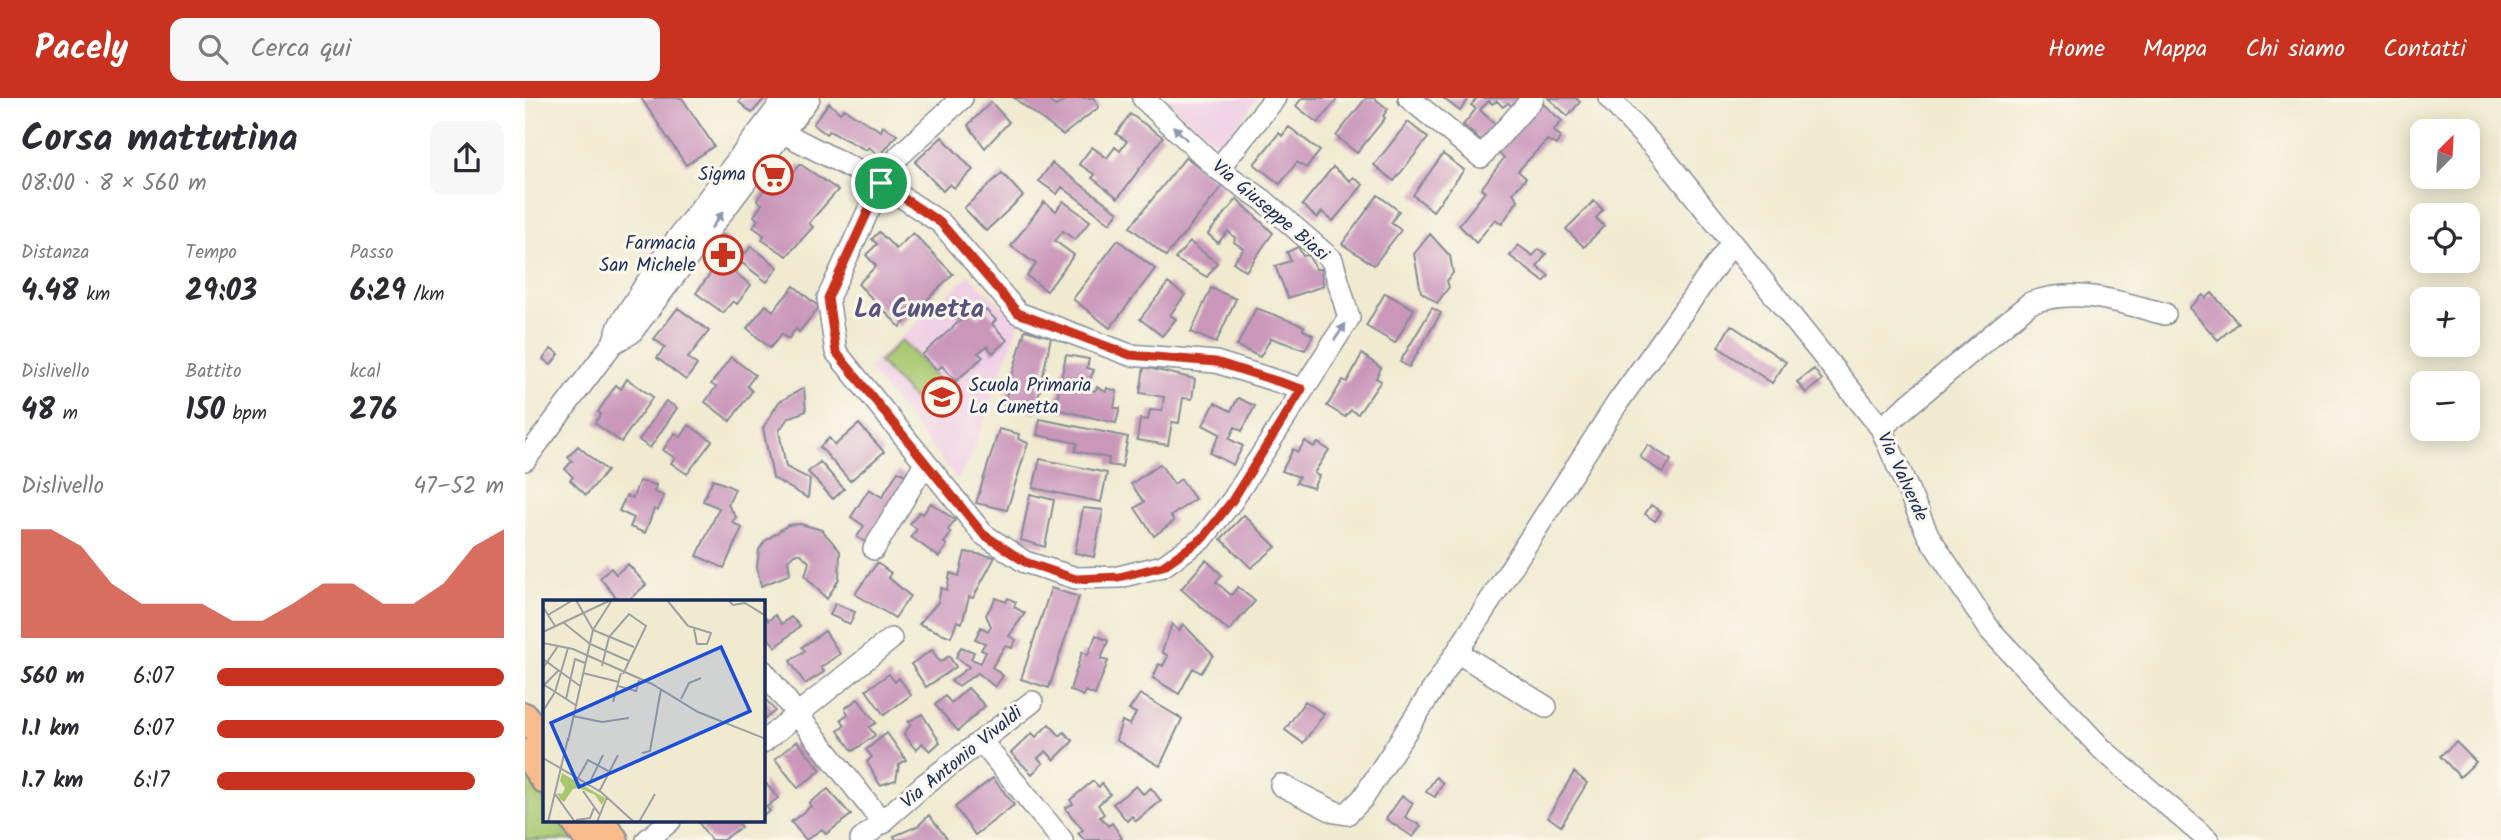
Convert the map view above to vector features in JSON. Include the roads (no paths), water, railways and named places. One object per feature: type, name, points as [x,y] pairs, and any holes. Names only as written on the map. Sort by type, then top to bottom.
[{"type":"main road","points":[[525,716],[538,758]]},
{"type":"main road","points":[[575,822],[588,840]]},
{"type":"main road","points":[[602,822],[615,840]]},
{"type":"street","points":[[613,343],[631,333],[774,129],[785,98]]},
{"type":"street","points":[[525,460],[613,343],[620,324],[664,256],[774,129],[809,98]]},
{"type":"street","name":"Via Giuseppe Biasi","points":[[962,98],[899,156],[881,183],[828,298],[836,352],[983,534],[1025,562],[1076,579],[1119,577],[1163,566],[1203,538],[1232,501],[1349,318],[1332,260],[1263,200],[1217,169],[1143,98]]},
{"type":"street","points":[[1217,169],[1275,98]]},
{"type":"street","points":[[1409,98],[1481,157],[1534,98]]},
{"type":"street","name":"Via Valverde","points":[[1609,98],[1665,159],[1881,428],[1928,534],[1990,630],[2102,749],[2208,840]]},
{"type":"street","points":[[774,129],[881,183],[941,223],[1018,313],[1130,355],[1216,362],[1302,389]]},
{"type":"street","points":[[1281,785],[1347,814],[1363,798],[1618,402],[1732,243]]},
{"type":"street","points":[[1881,428],[2030,303],[2055,294],[2085,295],[2165,314]]},
{"type":"street","points":[[874,549],[925,463]]},
{"type":"street","points":[[765,741],[891,639]]},
{"type":"street","points":[[1457,652],[1546,707]]},
{"type":"street","points":[[765,674],[883,823]]},
{"type":"street","name":"Via Antonio Vivaldi","points":[[861,840],[925,784],[1032,702]]},
{"type":"street","points":[[981,741],[1062,840]]},
{"type":"street","points":[[647,840],[669,822]]},
{"type":"place","name":"Sigma","points":[[773,175]]},
{"type":"place","name":"Farmacia San Michele","points":[[723,255]]},
{"type":"place","name":"Scuola Primaria La Cunetta","points":[[942,397]]},
{"type":"district","name":"La Cunetta","points":[[919,310]]}]
